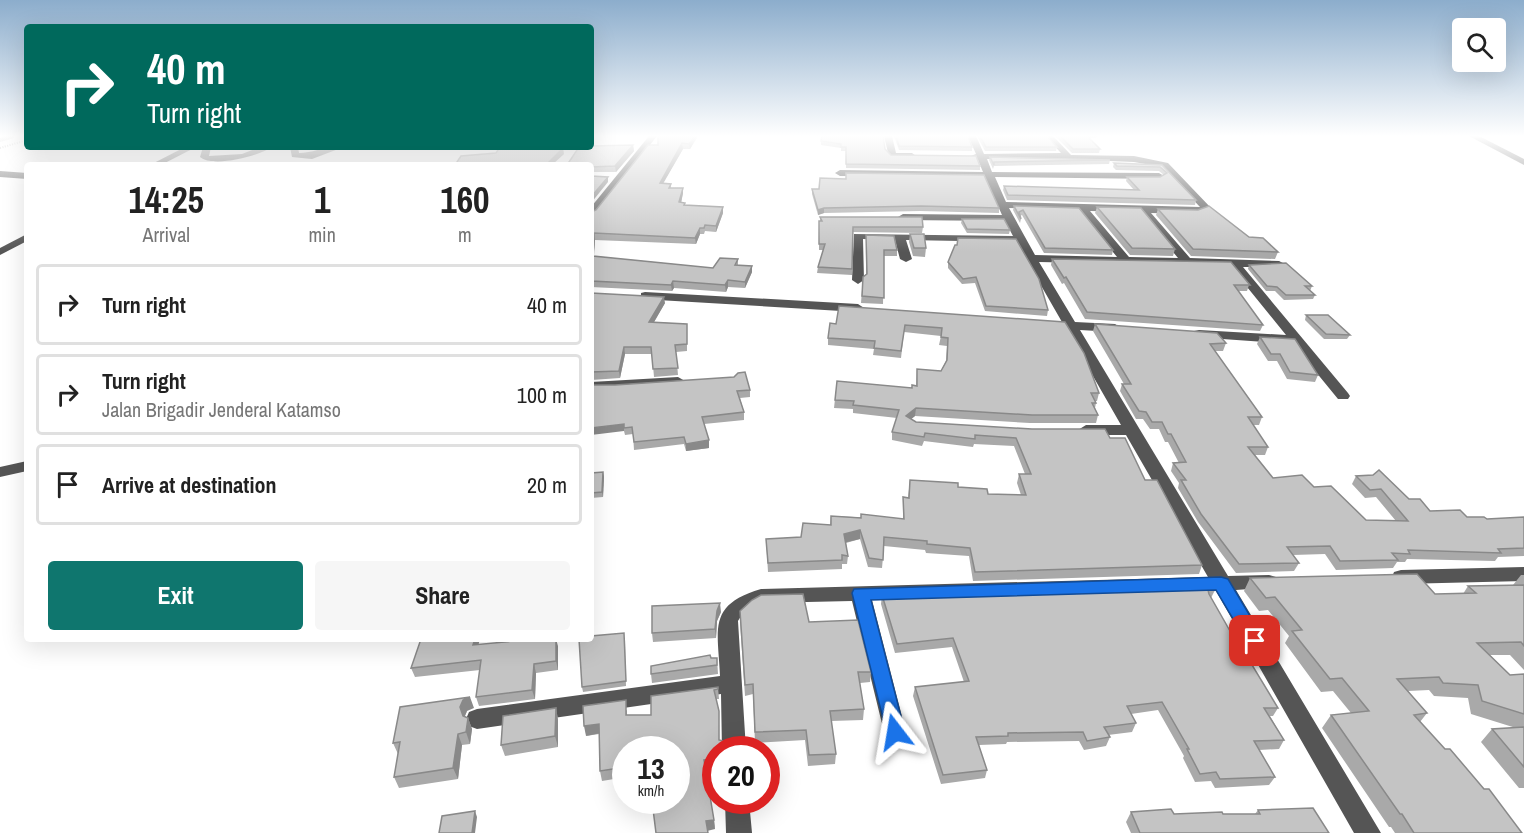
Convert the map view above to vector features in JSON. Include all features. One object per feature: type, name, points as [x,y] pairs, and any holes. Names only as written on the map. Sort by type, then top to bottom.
[{"type":"street","points":[[594,208],[616,175]]},
{"type":"street","points":[[988,175],[1005,212],[1069,325],[1368,833]]},
{"type":"street","points":[[1095,175],[1160,176]]},
{"type":"street","points":[[887,217],[1082,208],[1196,211],[1207,209],[1174,175]]},
{"type":"street","points":[[1082,208],[1126,260]]},
{"type":"street","points":[[1143,209],[1186,261]]},
{"type":"street","points":[[858,280],[858,236],[1020,239]]},
{"type":"street","points":[[900,237],[906,259]]},
{"type":"street","points":[[0,252],[24,239]]},
{"type":"street","points":[[1031,258],[1279,264]]},
{"type":"street","points":[[1233,262],[1343,396]]},
{"type":"street","points":[[630,295],[873,309]]},
{"type":"street","points":[[1046,323],[1125,329]]},
{"type":"street","points":[[1182,333],[1299,340]]},
{"type":"street","points":[[594,386],[696,381]]},
{"type":"street","points":[[1075,430],[1131,430]]},
{"type":"street","points":[[0,472],[24,467]]},
{"type":"street","points":[[1386,578],[1524,574]]},
{"type":"street","points":[[733,736],[728,621],[733,610],[745,601],[761,596],[1218,578],[1292,581]]},
{"type":"street","points":[[860,593],[895,732]]},
{"type":"street","points":[[477,719],[730,684]]},
{"type":"street","points":[[738,814],[739,833]]},
{"type":"building","points":[[624,175],[664,175],[660,183],[671,184],[669,188],[683,188],[679,202],[685,203],[684,205],[723,207],[716,226],[705,225],[704,228],[700,228],[695,238],[594,233],[594,211]]},
{"type":"building","points":[[846,175],[984,175],[999,208],[921,206],[818,210],[812,189],[819,189],[820,178],[846,179]]},
{"type":"building","points":[[1172,175],[1196,200],[1008,195],[1004,186],[1139,190],[1127,177]]},
{"type":"building","points":[[594,176],[608,177],[594,193]]},
{"type":"building","points":[[1014,206],[1079,208],[1113,250],[1045,248],[1023,210],[1019,212],[1021,219]]},
{"type":"building","points":[[1209,206],[1249,237],[1263,238],[1278,252],[1193,249],[1158,209],[1198,210]]},
{"type":"building","points":[[1097,207],[1141,208],[1175,249],[1132,248]]},
{"type":"building","points":[[820,217],[922,217],[923,227],[853,227],[852,269],[818,267],[825,244],[819,244],[819,221],[822,221]]},
{"type":"building","points":[[962,219],[1004,219],[1010,230],[967,229]]},
{"type":"building","points":[[910,234],[924,234],[926,248],[914,248]]},
{"type":"building","points":[[866,235],[894,236],[897,250],[884,250],[884,298],[862,296],[863,277],[867,274]]},
{"type":"building","points":[[958,238],[1016,239],[1039,279],[1048,310],[986,306],[976,277],[963,279],[948,262]]},
{"type":"building","points":[[594,256],[713,268],[720,258],[738,259],[735,265],[752,266],[745,282],[728,280],[725,285],[673,281],[671,285],[594,281]]},
{"type":"building","points":[[1052,259],[1231,262],[1250,285],[1234,285],[1263,325],[1087,312]]},
{"type":"building","points":[[1286,263],[1312,286],[1305,286],[1315,295],[1286,295],[1277,287],[1267,286],[1249,265]]},
{"type":"building","points":[[594,293],[664,297],[649,322],[687,324],[687,344],[675,345],[678,368],[653,369],[651,347],[624,347],[619,371],[594,372]]},
{"type":"building","points":[[839,306],[1065,322],[1084,353],[1099,393],[1091,393],[1096,403],[1092,403],[1098,415],[1032,415],[916,408],[906,416],[916,422],[1032,429],[1105,429],[1110,438],[1125,438],[1145,480],[1157,480],[1202,565],[975,572],[970,548],[927,544],[927,541],[884,537],[883,560],[869,558],[860,530],[844,534],[848,556],[842,555],[842,560],[768,563],[766,539],[801,537],[803,523],[831,525],[831,516],[861,518],[861,514],[904,519],[903,497],[909,498],[910,480],[958,483],[958,487],[987,489],[988,494],[1026,495],[1019,474],[1031,474],[1016,438],[975,435],[975,439],[925,433],[924,437],[892,432],[899,410],[853,405],[854,401],[835,400],[837,381],[912,388],[912,385],[917,386],[917,369],[941,371],[947,360],[948,338],[941,337],[942,328],[905,325],[901,351],[874,348],[875,341],[828,338],[830,323],[836,324]]},
{"type":"building","points":[[1306,315],[1328,315],[1350,335],[1326,334]]},
{"type":"building","points":[[1095,324],[1217,333],[1226,343],[1210,344],[1262,417],[1248,417],[1268,447],[1248,447],[1273,478],[1302,475],[1314,487],[1331,486],[1366,520],[1408,521],[1381,489],[1370,490],[1356,476],[1373,475],[1379,470],[1409,499],[1420,499],[1430,511],[1460,510],[1467,517],[1487,519],[1524,517],[1524,548],[1498,549],[1501,553],[1408,550],[1410,554],[1392,553],[1398,560],[1340,561],[1330,546],[1287,547],[1299,563],[1239,564],[1201,514],[1181,480],[1186,480],[1173,463],[1186,462],[1171,434],[1168,434],[1162,422],[1152,422],[1146,412],[1139,411],[1122,384],[1131,384]]},
{"type":"building","points":[[1260,337],[1295,339],[1318,375],[1290,372],[1280,354],[1271,354]]},
{"type":"building","points":[[745,372],[750,390],[737,391],[744,412],[702,417],[709,440],[686,444],[684,437],[634,442],[632,427],[624,428],[624,424],[594,428],[594,385],[734,377],[738,373]]},
{"type":"building","points":[[603,472],[602,492],[594,493],[594,473]]},
{"type":"building","points":[[1417,574],[1435,594],[1476,593],[1468,586],[1524,585],[1524,646],[1521,642],[1477,643],[1510,675],[1524,674],[1524,714],[1482,701],[1478,685],[1443,683],[1439,677],[1397,679],[1427,713],[1414,715],[1445,749],[1450,749],[1484,789],[1489,789],[1522,833],[1414,833],[1331,715],[1369,711],[1342,678],[1330,679],[1292,631],[1302,630],[1275,597],[1266,598],[1250,578]]},
{"type":"building","points":[[1212,584],[1215,590],[1208,590],[1209,594],[1278,708],[1264,708],[1284,740],[1254,741],[1275,777],[1220,779],[1216,772],[1200,774],[1187,749],[1189,749],[1162,702],[1127,706],[1136,723],[1104,727],[1110,737],[1087,741],[1083,732],[1008,733],[1008,736],[976,737],[987,770],[943,775],[915,687],[969,681],[953,638],[897,644],[882,595]]},
{"type":"building","points":[[803,594],[809,622],[858,620],[871,672],[858,672],[864,709],[830,711],[836,754],[809,755],[806,730],[755,732],[753,684],[745,685],[740,611],[761,595]]},
{"type":"building","points":[[720,603],[715,629],[652,633],[652,606]]},
{"type":"building","points":[[624,633],[626,681],[582,687],[579,642],[594,642],[594,636]]},
{"type":"building","points":[[420,642],[474,642],[473,645],[504,642],[556,642],[556,661],[534,664],[532,690],[476,697],[481,660],[411,668]]},
{"type":"building","points":[[710,655],[711,658],[717,658],[717,665],[651,674],[651,666]]},
{"type":"building","points":[[718,687],[714,690],[719,711],[719,736],[702,736],[702,814],[713,814],[714,820],[706,821],[708,833],[656,833],[654,814],[690,814],[690,736],[612,736],[612,769],[600,771],[599,724],[584,726],[583,706],[626,700],[626,715],[651,715],[651,696]]},
{"type":"building","points":[[470,697],[463,700],[460,707],[463,716],[468,718],[466,732],[458,734],[453,768],[394,777],[400,742],[393,743],[400,707]]},
{"type":"building","points":[[556,708],[555,736],[501,745],[503,716]]},
{"type":"building","points":[[1524,727],[1524,767],[1492,729]]},
{"type":"building","points":[[1313,808],[1329,833],[1140,833],[1131,812],[1171,809],[1174,814],[1222,812],[1223,814],[1260,814],[1258,810]]},
{"type":"building","points":[[475,811],[472,833],[439,833],[442,816]]},
{"type":"route","points":[[895,732],[860,593],[1221,583],[1255,641]]}]
